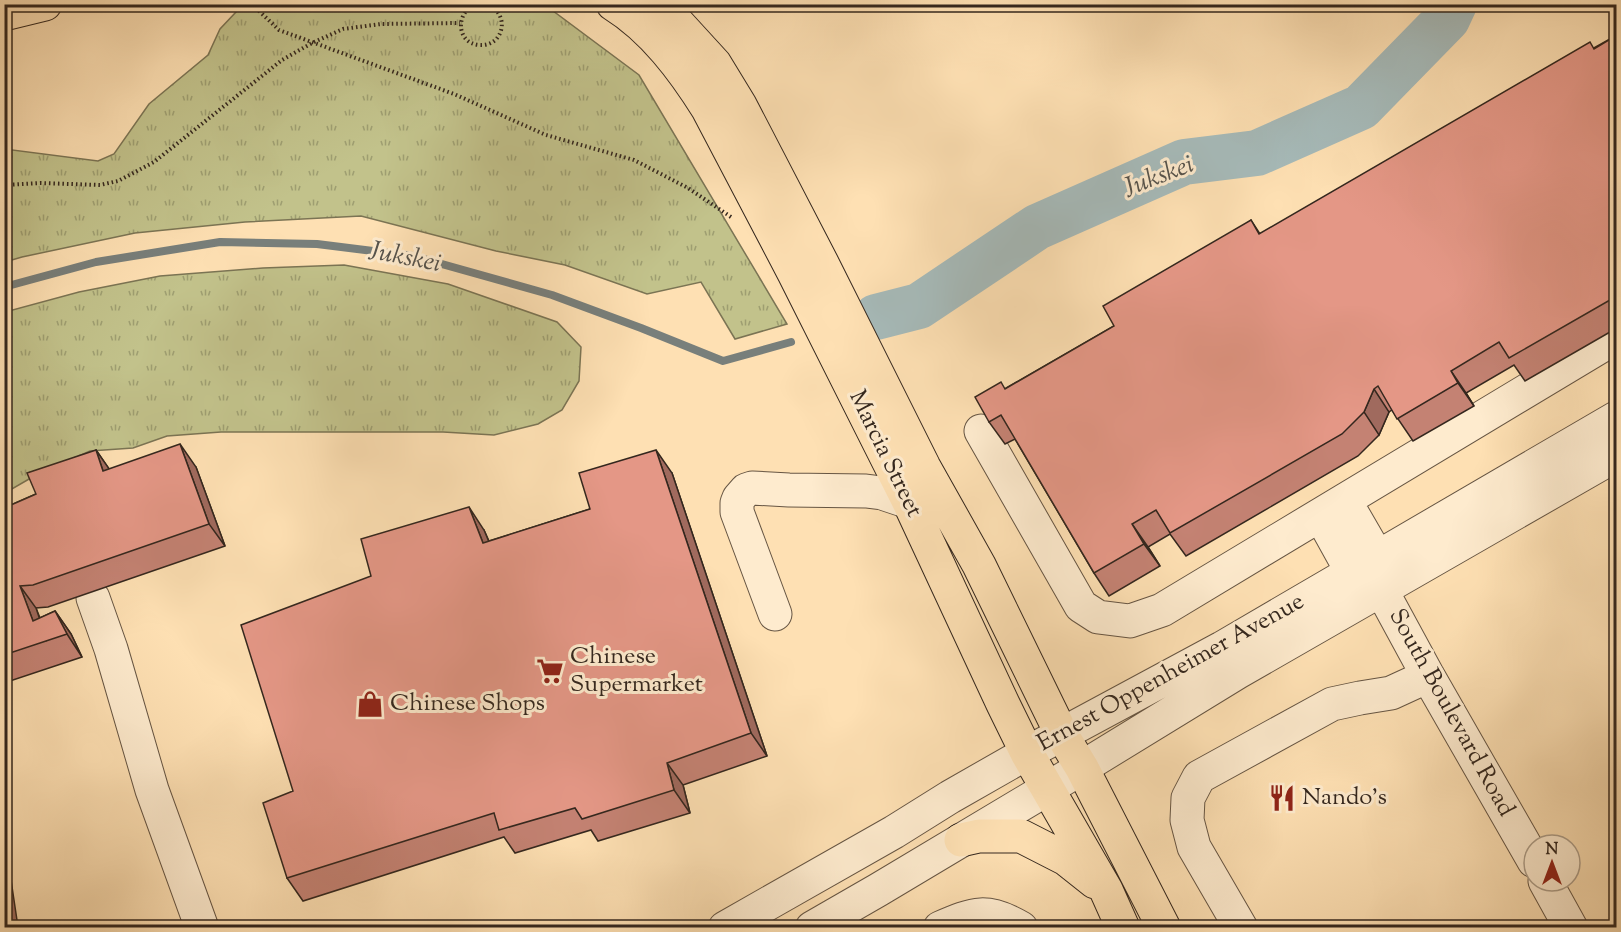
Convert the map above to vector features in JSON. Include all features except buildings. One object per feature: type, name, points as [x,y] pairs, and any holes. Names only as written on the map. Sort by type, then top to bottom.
[{"type":"main road","points":[[4,14],[45,4]]},
{"type":"main road","name":"Marcia Street","points":[[613,4],[655,39],[692,84],[808,268]]},
{"type":"main road","name":"Marcia Street","points":[[657,4],[715,64],[740,105],[808,268],[875,401],[909,502],[1027,753],[1106,890],[1123,927]]},
{"type":"main road","name":"Marcia Street","points":[[875,401],[924,467],[979,565],[1062,735],[1082,768],[1164,927]]},
{"type":"main road","points":[[961,840],[979,836],[1021,836],[1066,859],[1106,890]]},
{"type":"street","points":[[981,431],[1081,606],[1098,617],[1130,621],[1162,610],[1617,337]]},
{"type":"street","name":"Ernest Oppenheimer Avenue","points":[[812,927],[1047,789],[1238,672],[1370,571],[1617,418]]},
{"type":"street","name":"Ernest Oppenheimer Avenue","points":[[725,927],[1027,753],[1222,648],[1370,571],[1617,455]]},
{"type":"street","points":[[775,614],[737,512],[737,503],[742,494],[752,488],[874,492],[909,502]]},
{"type":"street","name":"South Boulevard Road","points":[[1333,509],[1522,840]]},
{"type":"street","points":[[93,598],[111,649],[152,790],[202,927]]},
{"type":"street","points":[[1241,927],[1194,847],[1187,820],[1188,798],[1199,777],[1332,704],[1391,693],[1428,675]]},
{"type":"street","points":[[1552,893],[1571,927]]},
{"type":"street","points":[[940,927],[974,914],[990,914],[1021,927]]},
{"type":"path","points":[[253,4],[279,30],[454,94],[546,135],[634,160],[688,189],[735,220]]},
{"type":"path","points":[[476,4],[466,10],[460,23],[464,36],[474,44],[481,45],[494,41],[501,30],[501,16],[497,10],[487,4]]},
{"type":"path","points":[[4,185],[40,183],[100,185],[118,181],[154,162],[282,60],[312,43],[343,29],[381,24],[460,23]]},
{"type":"green space","points":[[254,5],[545,5],[639,75],[787,324],[735,339],[701,282],[647,294],[565,265],[496,251],[361,216],[245,222],[135,233],[5,262],[5,149],[98,161],[114,154],[149,104],[208,55],[220,29],[237,11]]},
{"type":"green space","points":[[344,265],[448,284],[557,322],[581,347],[579,381],[562,410],[538,424],[494,435],[443,432],[221,432],[167,436],[133,448],[90,451],[36,475],[5,493],[5,312],[79,292],[160,276],[263,268]]},
{"type":"waterway","name":"Jukskei","points":[[876,317],[919,306],[1037,227],[1184,162],[1257,153],[1361,107],[1447,19],[1454,4]]},
{"type":"waterway","name":"Jukskei","points":[[4,287],[96,262],[220,242],[317,244],[413,256],[552,295],[723,361],[791,342]]},
{"type":"place","name":"Chinese Supermarket","points":[[550,671]]},
{"type":"place","name":"Chinese Shops","points":[[370,704]]},
{"type":"place","name":"Nando's","points":[[1282,798]]}]
